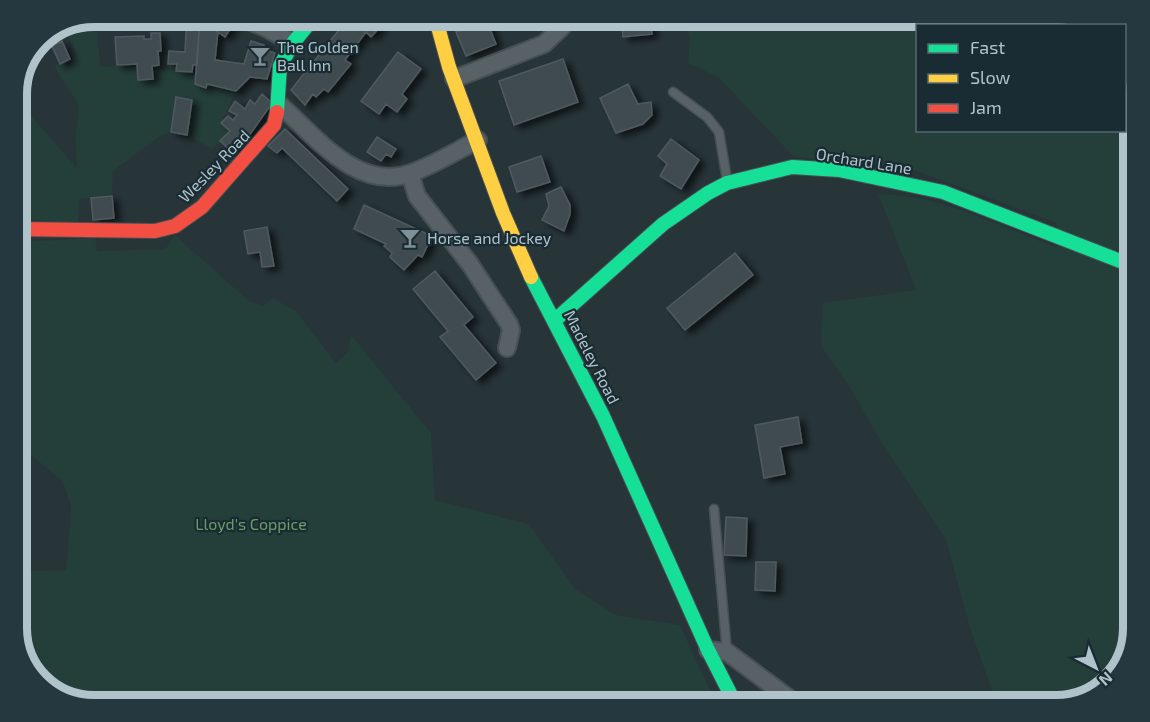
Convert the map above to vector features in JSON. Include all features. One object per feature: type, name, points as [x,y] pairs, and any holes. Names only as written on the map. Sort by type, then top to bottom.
[{"type":"street","points":[[272,27],[293,43]]},
{"type":"street","name":"Wesley Road","points":[[27,229],[155,231],[175,226],[202,207],[274,126],[279,104],[280,66],[293,43],[306,27]]},
{"type":"street","name":"Madeley Road","points":[[438,27],[454,79],[478,140],[502,213],[528,271],[603,416],[708,650],[731,695]]},
{"type":"street","points":[[454,79],[544,44],[562,27]]},
{"type":"street","points":[[279,104],[334,154],[366,174],[381,178],[410,174],[478,140]]},
{"type":"street","name":"Orchard Lane","points":[[554,321],[663,224],[708,193],[727,183],[792,167],[839,170],[943,192],[1123,262]]},
{"type":"street","points":[[410,174],[417,196],[470,264],[509,324],[507,348]]},
{"type":"street","points":[[708,650],[728,652],[785,695]]},
{"type":"lane","points":[[673,92],[707,117],[719,132],[727,183]]},
{"type":"lane","points":[[714,509],[728,652]]},
{"type":"green space","points":[[94,27],[97,27],[100,67],[137,64],[138,80],[152,79],[152,66],[158,51],[161,51],[160,69],[196,73],[206,88],[207,84],[236,91],[221,123],[230,131],[212,149],[187,135],[192,100],[176,97],[171,132],[162,135],[113,171],[112,196],[79,199],[78,225],[27,219],[27,111],[77,168],[75,140],[79,106],[54,66],[77,56],[67,33],[81,28]]},
{"type":"green space","points":[[687,27],[916,27],[916,132],[1123,132],[1123,628],[1121,645],[1116,658],[1103,675],[1090,686],[1073,693],[1056,695],[994,695],[969,625],[946,540],[821,346],[822,303],[916,290],[878,194],[900,195],[945,205],[1055,247],[1057,223],[916,171],[877,164],[794,157],[719,78],[688,63],[690,39]]},
{"type":"green space","name":"Lloyd's Coppice","points":[[175,235],[249,301],[263,306],[272,298],[296,311],[336,363],[348,352],[351,335],[431,433],[435,500],[529,524],[575,589],[616,615],[680,625],[712,695],[94,695],[77,693],[57,684],[36,662],[27,633],[27,571],[66,570],[71,506],[63,482],[27,451],[27,241],[95,238],[97,251],[165,249]]},
{"type":"building","points":[[186,27],[199,27],[197,65],[193,65],[192,72],[176,71],[177,64],[168,64],[169,51],[185,52]]},
{"type":"building","name":"The Golden Ball Inn","points":[[199,27],[211,27],[218,31],[215,60],[244,64],[251,41],[264,45],[263,49],[275,53],[267,79],[250,77],[236,91],[207,84],[206,88],[195,84]]},
{"type":"building","points":[[210,27],[232,27],[225,37]]},
{"type":"building","points":[[341,27],[380,27],[371,37],[366,32],[345,60],[351,64],[328,92],[324,89],[316,97],[313,94],[305,105],[291,90]]},
{"type":"building","points":[[470,27],[489,27],[496,44],[466,56],[456,32]]},
{"type":"building","points":[[622,27],[651,27],[652,34],[623,37]]},
{"type":"building","points":[[151,33],[160,33],[159,65],[152,66],[153,79],[138,80],[137,64],[117,65],[115,37],[144,36],[144,39],[151,39]]},
{"type":"building","points":[[62,41],[70,59],[60,64],[52,46]]},
{"type":"building","points":[[398,52],[421,69],[402,94],[407,99],[397,112],[386,104],[379,114],[361,101]]},
{"type":"building","points":[[563,59],[578,102],[514,125],[499,81]]},
{"type":"building","points":[[628,84],[638,104],[651,102],[652,115],[643,124],[616,133],[600,98]]},
{"type":"building","points":[[262,94],[272,103],[251,133],[232,152],[220,141],[230,131],[221,123],[228,116],[233,120],[237,115],[229,111],[235,101],[245,109],[250,100],[255,104]]},
{"type":"building","points":[[176,97],[192,100],[187,135],[171,132]]},
{"type":"building","points":[[285,129],[348,189],[337,201],[282,148],[277,153],[268,146]]},
{"type":"building","points":[[377,137],[396,149],[391,157],[386,154],[381,161],[367,152]]},
{"type":"building","points":[[671,139],[699,160],[681,189],[660,176],[667,164],[658,156]]},
{"type":"building","points":[[541,156],[550,182],[517,192],[509,167]]},
{"type":"building","points":[[561,187],[570,205],[570,214],[564,231],[542,220],[549,206],[546,194]]},
{"type":"building","points":[[112,196],[114,218],[93,220],[91,198]]},
{"type":"building","points":[[364,205],[432,236],[422,257],[418,255],[404,270],[390,257],[392,253],[384,246],[386,244],[354,229]]},
{"type":"building","points":[[267,227],[274,266],[262,267],[260,252],[248,254],[244,231]]},
{"type":"building","points":[[735,253],[753,275],[685,330],[667,308]]},
{"type":"building","points":[[435,271],[473,317],[464,325],[496,363],[476,380],[440,337],[448,331],[413,289]]},
{"type":"building","points":[[798,417],[802,443],[780,447],[785,474],[764,478],[755,425]]},
{"type":"building","points":[[726,517],[747,518],[746,556],[724,555]]},
{"type":"building","points":[[756,562],[776,562],[775,591],[755,590]]},
{"type":"traffic: fast","points":[[277,112],[280,66],[293,43],[306,27]]},
{"type":"traffic: fast","points":[[554,321],[663,224],[708,193],[727,183],[792,167],[839,170],[943,192],[1123,262]]},
{"type":"traffic: fast","points":[[531,277],[603,416],[708,650],[731,695]]},
{"type":"traffic: slow","points":[[438,27],[449,67],[503,213],[531,277]]},
{"type":"traffic: jam","points":[[27,229],[155,231],[175,226],[202,207],[274,125],[277,112]]},
{"type":"place","name":"The Golden Ball Inn","points":[[260,56]]},
{"type":"place","name":"Horse and Jockey","points":[[410,238]]}]
